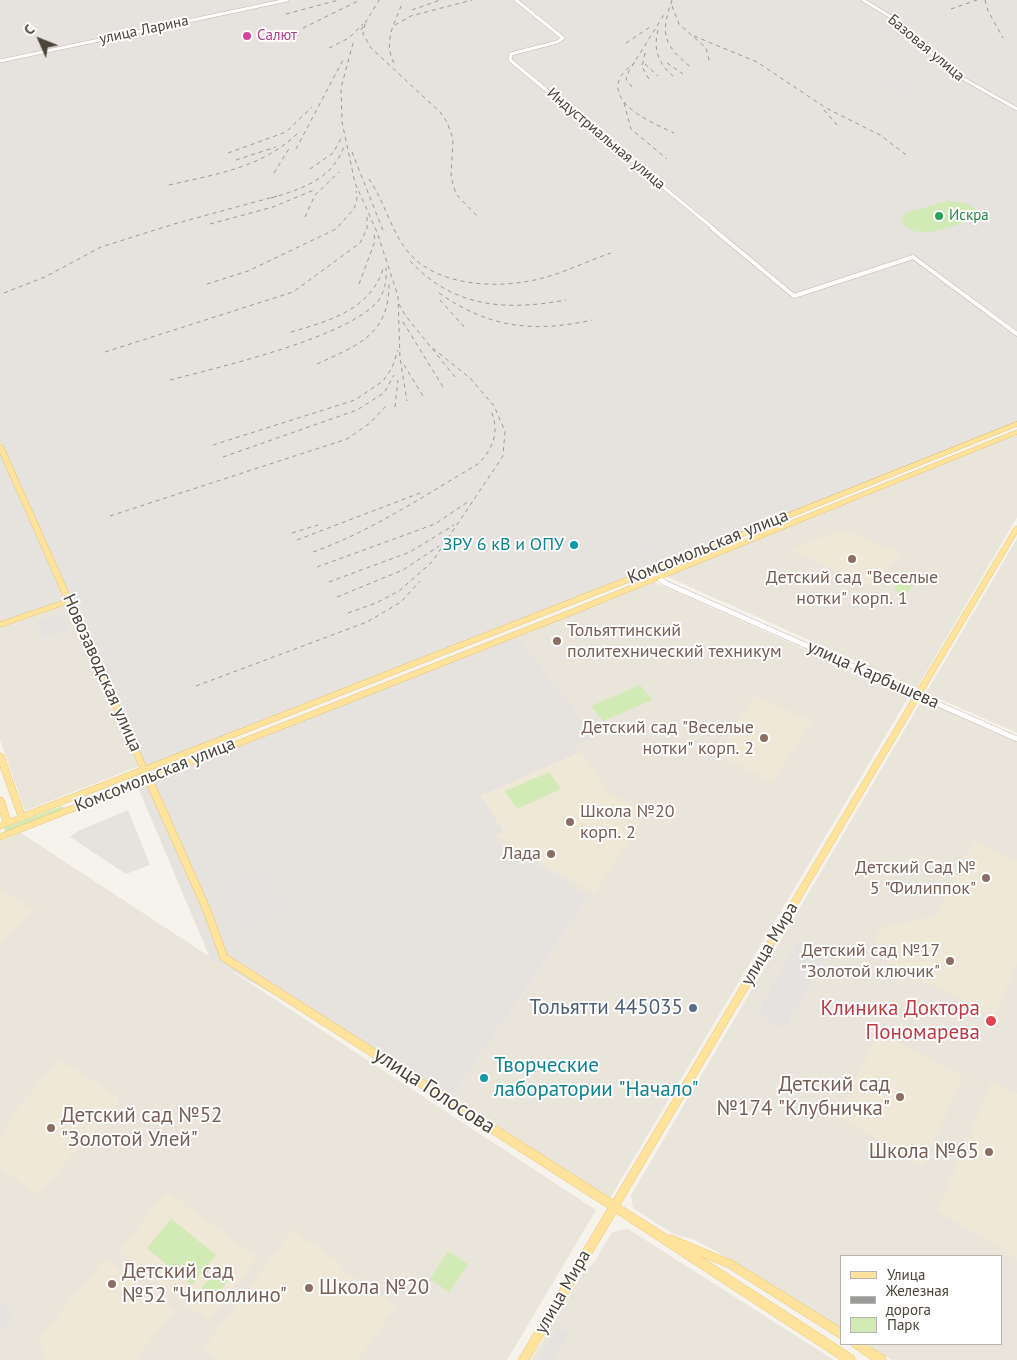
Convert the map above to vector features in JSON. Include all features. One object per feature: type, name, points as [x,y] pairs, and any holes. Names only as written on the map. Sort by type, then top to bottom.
[{"type":"main road","name":"Комсомольская улица","points":[[4,824],[650,571],[1017,424]]},
{"type":"main road","name":"Комсомольская улица","points":[[0,837],[1017,432]]},
{"type":"main road","name":"Новозаводская улица","points":[[0,446],[71,600],[206,908],[224,957]]},
{"type":"main road","points":[[905,468],[911,474]]},
{"type":"main road","name":"улица Мира","points":[[523,1360],[1017,528]]},
{"type":"main road","points":[[752,529],[758,536]]},
{"type":"main road","points":[[0,625],[71,600]]},
{"type":"main road","points":[[399,669],[405,677]]},
{"type":"main road","points":[[306,705],[311,714]]},
{"type":"main road","points":[[0,756],[22,817]]},
{"type":"main road","points":[[68,799],[72,808]]},
{"type":"main road","points":[[0,800],[4,824]]},
{"type":"main road","name":"улица Голосова","points":[[224,957],[614,1206],[850,1360]]},
{"type":"main road","name":"улица Голосова","points":[[644,1226],[677,1243],[730,1264],[840,1333]]},
{"type":"main road","points":[[722,1277],[724,1266],[730,1264]]},
{"type":"main road","points":[[858,1345],[881,1360]]},
{"type":"street","name":"улица Ларина","points":[[0,61],[287,0]]},
{"type":"street","name":"Индустриальная улица","points":[[516,0],[563,38],[557,42],[511,54],[510,60],[794,296],[914,257],[1017,334]]},
{"type":"street","name":"Базовая улица","points":[[863,0],[897,23],[922,44],[946,69],[1017,109]]},
{"type":"street","name":"улица Карбышева","points":[[650,571],[655,577],[1017,739]]},
{"type":"shaded area","points":[[0,0],[1017,0],[1017,424],[144,769],[0,442]]},
{"type":"shaded area","points":[[894,76],[916,90],[898,95],[876,81]]},
{"type":"shaded area","points":[[857,263],[872,275],[834,288],[819,276]]},
{"type":"shaded area","points":[[1017,433],[1017,517],[917,688],[663,575]]},
{"type":"shaded area","points":[[0,447],[68,599],[0,623]]},
{"type":"shaded area","name":"Детский сад \"Веселые нотки\" корп. 1","points":[[842,529],[900,553],[874,588],[790,550]]},
{"type":"shaded area","points":[[661,539],[666,544],[629,557],[625,552]]},
{"type":"shaded area","points":[[1017,539],[1017,733],[926,693]]},
{"type":"shaded area","points":[[654,582],[909,696],[610,1198],[452,1097],[589,896],[491,839],[580,752],[516,636]]},
{"type":"shaded area","points":[[68,604],[139,766],[25,811],[0,740],[0,627]]},
{"type":"shaded area","points":[[62,613],[68,629],[43,638],[37,622]]},
{"type":"shaded area","points":[[516,636],[594,736],[576,745],[581,752],[481,796],[503,830],[492,839],[589,896],[452,1097],[210,958],[137,785]]},
{"type":"shaded area","name":"Детский сад \"Веселые нотки\" корп. 2","points":[[755,695],[812,722],[773,782],[716,754]]},
{"type":"shaded area","points":[[922,700],[1017,742],[1017,1360],[892,1360],[868,1345],[1002,1345],[1002,1255],[840,1255],[840,1327],[728,1258],[693,1239],[675,1235],[633,1208],[631,1195]]},
{"type":"shaded area","name":"Школа №20 корп. 2","points":[[581,752],[609,793],[648,813],[594,893],[496,836],[503,830],[481,796]]},
{"type":"shaded area","points":[[128,810],[150,865],[126,874],[70,837],[78,831]]},
{"type":"shaded area","points":[[21,833],[596,1210],[507,1360],[0,1360],[0,841]]},
{"type":"shaded area","name":"Детский сад №17 \"Золотой ключик\"","points":[[974,841],[1017,861],[1017,963],[994,1017],[879,958],[883,949],[872,944],[881,928],[936,916]]},
{"type":"shaded area","points":[[264,867],[285,909],[238,930],[218,887]]},
{"type":"shaded area","points":[[0,889],[34,910],[0,944]]},
{"type":"shaded area","points":[[797,944],[824,958],[784,1029],[757,1014]]},
{"type":"shaded area","name":"Детский сад №174 \"Клубничка\"","points":[[879,1032],[963,1077],[923,1166],[837,1116]]},
{"type":"shaded area","name":"Детский сад №52 \"Золотой Улей\"","points":[[60,1060],[118,1097],[119,1102],[37,1195],[0,1167],[0,1140],[11,1115]]},
{"type":"shaded area","name":"Школа №65","points":[[992,1081],[1017,1094],[1017,1258],[937,1211]]},
{"type":"shaded area","points":[[167,1191],[257,1258],[209,1322],[118,1251]]},
{"type":"shaded area","points":[[628,1229],[834,1360],[531,1360],[583,1273],[595,1261],[612,1232]]},
{"type":"shaded area","name":"Школа №20","points":[[292,1230],[340,1263],[342,1269],[396,1306],[358,1360],[220,1360],[204,1347]]},
{"type":"shaded area","name":"Детский сад №52 \"Чиполлино\"","points":[[106,1258],[174,1309],[172,1314],[135,1360],[46,1360],[38,1338]]},
{"type":"shaded area","points":[[8,1304],[13,1323],[0,1329],[0,1308]]},
{"type":"shaded area","points":[[558,1328],[568,1334],[553,1360],[539,1360]]},
{"type":"green space","name":"Искра","points":[[947,201],[965,203],[976,210],[976,216],[973,219],[945,229],[925,232],[915,231],[907,227],[901,220],[906,213]]},
{"type":"green space","points":[[906,571],[918,577],[906,594],[895,591],[894,588]]},
{"type":"green space","points":[[640,685],[652,700],[603,721],[591,706]]},
{"type":"green space","points":[[549,772],[561,789],[517,809],[505,791]]},
{"type":"green space","points":[[62,806],[64,807],[63,809],[6,832],[4,828]]},
{"type":"green space","points":[[171,1219],[216,1255],[192,1285],[147,1248]]},
{"type":"green space","points":[[448,1251],[468,1264],[449,1292],[430,1279]]},
{"type":"green space","points":[[220,1265],[232,1275],[213,1300],[200,1290]]},
{"type":"railway","points":[[286,14],[339,0]]},
{"type":"railway","points":[[303,28],[360,0]]},
{"type":"railway","points":[[361,30],[379,0]]},
{"type":"railway","points":[[412,10],[440,0]]},
{"type":"railway","points":[[395,25],[411,16],[472,0]]},
{"type":"railway","points":[[672,0],[666,22],[667,38],[675,52],[692,68]]},
{"type":"railway","points":[[951,9],[977,0]]},
{"type":"railway","points":[[985,0],[988,11],[1003,38]]},
{"type":"railway","points":[[394,63],[389,48],[390,40],[393,26],[402,4]]},
{"type":"railway","points":[[672,6],[679,24],[706,48],[710,64]]},
{"type":"railway","points":[[634,63],[665,13]]},
{"type":"railway","points":[[329,48],[349,38],[363,24]]},
{"type":"railway","points":[[365,24],[363,34],[371,48],[440,112],[447,122],[453,139],[451,177],[456,194],[478,217]]},
{"type":"railway","points":[[626,43],[653,25]]},
{"type":"railway","points":[[658,30],[656,43],[658,55],[660,61],[673,76]]},
{"type":"railway","points":[[694,36],[757,62],[826,108],[880,135],[909,157]]},
{"type":"railway","points":[[353,43],[341,88],[342,122],[355,183],[377,232],[398,296],[400,358],[407,401]]},
{"type":"railway","points":[[645,53],[642,67],[649,79]]},
{"type":"railway","points":[[296,149],[344,58]]},
{"type":"railway","points":[[632,87],[626,79],[634,63]]},
{"type":"railway","points":[[634,63],[621,76],[618,86],[620,95],[634,112],[674,133]]},
{"type":"railway","points":[[667,63],[683,74]]},
{"type":"railway","points":[[645,64],[658,76]]},
{"type":"railway","points":[[624,103],[631,129],[667,159]]},
{"type":"railway","points":[[228,153],[286,132],[312,107]]},
{"type":"railway","points":[[824,110],[837,125]]},
{"type":"railway","points":[[169,185],[221,173],[254,162],[284,145],[298,133]]},
{"type":"railway","points":[[310,169],[333,153],[342,137]]},
{"type":"railway","points":[[271,198],[294,191],[324,175],[339,157],[344,146]]},
{"type":"railway","points":[[236,160],[276,147]]},
{"type":"railway","points":[[274,173],[290,147]]},
{"type":"railway","points":[[352,152],[384,233]]},
{"type":"railway","points":[[305,217],[315,195],[339,172]]},
{"type":"railway","points":[[369,179],[397,236],[409,253],[421,264],[436,273],[452,279],[488,284],[523,282],[557,274],[611,253]]},
{"type":"railway","points":[[210,224],[273,207],[314,190]]},
{"type":"railway","points":[[207,284],[248,271],[336,229],[354,209],[357,200],[356,191]]},
{"type":"railway","points":[[4,293],[45,277],[101,247],[174,224],[277,196]]},
{"type":"railway","points":[[105,352],[293,292],[360,243],[367,229],[367,217]]},
{"type":"railway","points":[[359,284],[375,241],[374,233]]},
{"type":"railway","points":[[410,261],[427,277],[444,288],[463,297],[482,302],[501,305],[522,305],[566,300]]},
{"type":"railway","points":[[170,380],[281,350],[339,327],[362,314],[378,301],[385,285],[386,268]]},
{"type":"railway","points":[[291,332],[333,318],[358,304],[377,283],[383,269]]},
{"type":"railway","points":[[317,364],[358,344],[377,327],[384,315],[388,301],[389,284]]},
{"type":"railway","points":[[439,293],[476,314],[512,324],[550,326],[592,320]]},
{"type":"railway","points":[[440,300],[467,330]]},
{"type":"railway","points":[[399,304],[405,315],[430,345]]},
{"type":"railway","points":[[403,322],[445,390]]},
{"type":"railway","points":[[348,613],[376,603],[399,591],[432,562],[503,456],[505,431],[494,406],[471,379],[430,345]]},
{"type":"railway","points":[[430,345],[455,377]]},
{"type":"railway","points":[[213,445],[355,400],[383,381],[392,368],[398,350]]},
{"type":"railway","points":[[404,365],[423,396]]},
{"type":"railway","points":[[223,457],[357,410],[384,393],[394,375]]},
{"type":"railway","points":[[395,407],[398,380]]},
{"type":"railway","points":[[110,516],[347,439],[370,423],[388,404]]},
{"type":"railway","points":[[313,552],[377,523],[478,464],[488,452],[494,440],[495,426],[491,411]]},
{"type":"railway","points":[[297,540],[420,493]]},
{"type":"railway","points":[[317,567],[435,524],[469,501]]},
{"type":"railway","points":[[292,533],[318,525]]},
{"type":"railway","points":[[329,582],[410,552],[454,525]]},
{"type":"railway","points":[[337,597],[403,570],[439,546]]},
{"type":"railway","points":[[196,686],[367,622],[401,602],[420,581]]},
{"type":"place","name":"Салют","points":[[247,36]]},
{"type":"place","name":"Искра","points":[[939,216]]},
{"type":"place","name":"ЗРУ 6 кВ и ОПУ","points":[[574,545]]},
{"type":"place","name":"Детский сад \"Веселые нотки\" корп. 1","points":[[852,559]]},
{"type":"place","name":"Тольяттинский политехнический техникум","points":[[557,641]]},
{"type":"place","name":"Детский сад \"Веселые нотки\" корп. 2","points":[[764,738]]},
{"type":"place","name":"Школа №20 корп. 2","points":[[570,822]]},
{"type":"place","name":"Лада","points":[[551,854]]},
{"type":"place","name":"Детский Сад № 5 \"Филиппок\"","points":[[986,878]]},
{"type":"place","name":"Детский сад №17 \"Золотой ключик\"","points":[[950,961]]},
{"type":"place","name":"Тольятти 445035","points":[[693,1008]]},
{"type":"place","name":"Клиника Доктора Пономарева","points":[[991,1021]]},
{"type":"place","name":"Творческие лаборатории \"Начало\"","points":[[484,1078]]},
{"type":"place","name":"Детский сад №174 \"Клубничка\"","points":[[900,1097]]},
{"type":"place","name":"Детский сад №52 \"Золотой Улей\"","points":[[51,1128]]},
{"type":"place","name":"Школа №65","points":[[989,1152]]},
{"type":"place","name":"Детский сад №52 \"Чиполлино\"","points":[[112,1284]]},
{"type":"place","name":"Школа №20","points":[[309,1288]]}]
